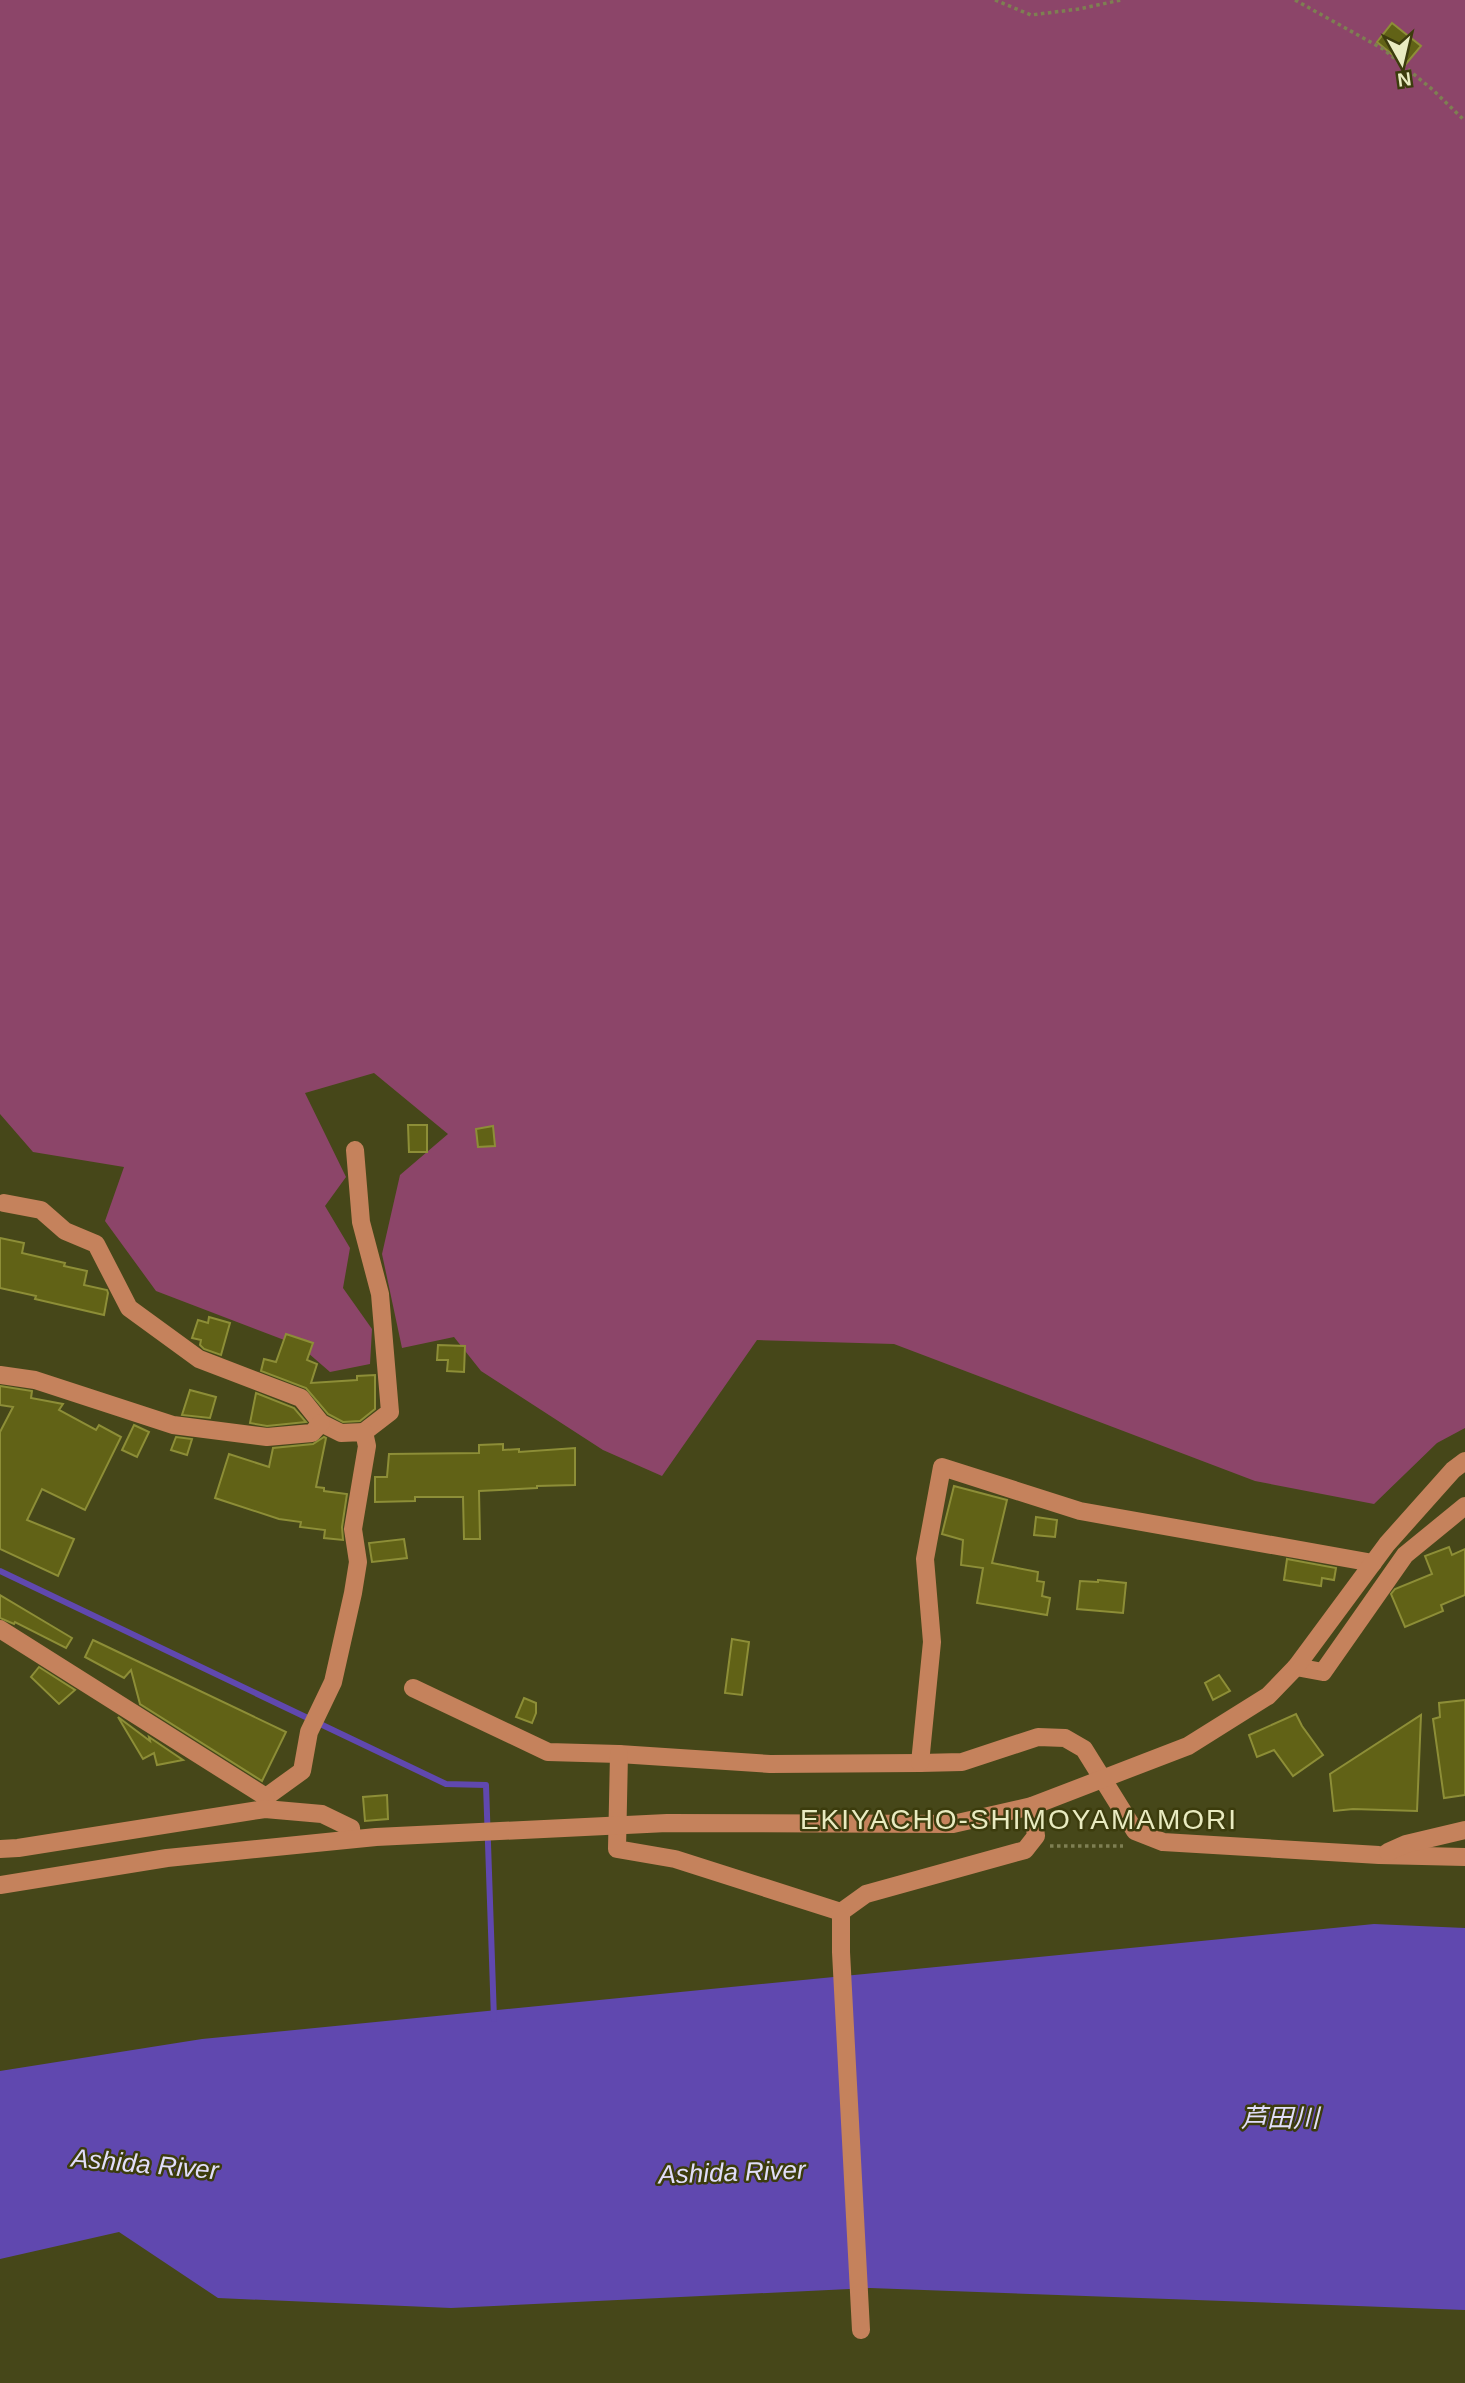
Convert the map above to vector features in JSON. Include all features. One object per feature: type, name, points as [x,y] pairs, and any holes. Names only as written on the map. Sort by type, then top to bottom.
[{"type":"street","points":[[4,1203],[41,1210],[65,1231],[96,1244],[129,1308],[199,1359],[301,1398],[321,1423],[341,1433],[364,1432],[390,1412],[380,1294],[361,1222],[355,1150]]},
{"type":"street","points":[[0,1375],[35,1380],[173,1425],[267,1437],[312,1433],[321,1423]]},
{"type":"street","points":[[265,1803],[302,1771],[309,1732],[333,1682],[358,1562],[353,1529],[367,1446],[364,1432]]},
{"type":"street","points":[[0,1885],[167,1858],[352,1839],[667,1823],[953,1824],[1032,1806],[1188,1746],[1268,1696],[1296,1667],[1373,1563],[1420,1507],[1465,1461]]},
{"type":"street","points":[[920,1763],[932,1642],[925,1559],[942,1467],[1080,1511],[1373,1563]]},
{"type":"street","points":[[1296,1667],[1323,1672],[1405,1555],[1465,1506]]},
{"type":"street","points":[[0,1629],[265,1803]]},
{"type":"street","points":[[413,1688],[548,1752],[770,1764],[962,1762],[1038,1737],[1065,1738],[1084,1749],[1135,1831],[1163,1842],[1380,1855],[1465,1857]]},
{"type":"street","points":[[620,1754],[617,1849],[675,1859],[841,1912]]},
{"type":"street","points":[[0,1849],[265,1803],[322,1814],[351,1828],[352,1839]]},
{"type":"street","points":[[841,1912],[866,1894],[1025,1850],[1036,1836],[1032,1806]]},
{"type":"street","points":[[1380,1855],[1406,1844],[1465,1830]]},
{"type":"street","points":[[841,1912],[861,2330]]},
{"type":"path","points":[[995,0],[1031,15],[1121,0]]},
{"type":"path","points":[[1295,0],[1383,49],[1433,90],[1465,121]]},
{"type":"shaded area","points":[[0,0],[1465,0],[1465,1428],[1437,1443],[1374,1504],[1255,1481],[894,1344],[757,1340],[662,1476],[603,1450],[481,1371],[454,1337],[402,1348],[382,1254],[400,1175],[448,1134],[374,1073],[305,1093],[346,1177],[325,1206],[350,1248],[343,1288],[372,1329],[370,1364],[330,1372],[300,1346],[156,1291],[105,1221],[124,1167],[33,1152],[0,1114]]},
{"type":"water","name":"芦田川","points":[[1374,1924],[1465,1928],[1465,2310],[870,2288],[451,2308],[218,2298],[119,2232],[0,2259],[0,2071],[202,2039]]},
{"type":"building","points":[[1392,23],[1421,46],[1405,65],[1377,42]]},
{"type":"building","points":[[408,1125],[427,1125],[427,1152],[409,1152]]},
{"type":"building","points":[[493,1126],[495,1146],[478,1147],[476,1129]]},
{"type":"building","points":[[0,1238],[24,1243],[22,1253],[87,1271],[84,1285],[107,1290],[104,1315],[0,1288]]},
{"type":"building","points":[[209,1317],[230,1323],[221,1355],[204,1349],[200,1345],[201,1340],[192,1338],[198,1320],[208,1323]]},
{"type":"building","points":[[286,1334],[313,1343],[307,1360],[317,1364],[311,1383],[357,1380],[357,1376],[375,1375],[375,1409],[360,1421],[343,1422],[328,1414],[306,1388],[261,1371],[264,1359],[276,1362]]},
{"type":"building","points":[[438,1345],[465,1346],[464,1372],[447,1371],[448,1360],[437,1360]]},
{"type":"building","points":[[0,1386],[32,1391],[31,1398],[63,1404],[59,1410],[96,1430],[99,1425],[121,1437],[85,1510],[42,1489],[27,1520],[74,1539],[58,1576],[0,1549],[0,1432],[13,1407],[0,1405]]},
{"type":"building","points":[[190,1390],[216,1397],[210,1418],[182,1415]]},
{"type":"building","points":[[256,1393],[294,1408],[306,1422],[267,1426],[250,1423]]},
{"type":"building","points":[[134,1425],[149,1432],[137,1457],[122,1450]]},
{"type":"building","points":[[176,1437],[192,1439],[187,1455],[171,1450]]},
{"type":"building","points":[[326,1438],[316,1487],[324,1488],[324,1491],[347,1494],[342,1527],[343,1540],[324,1538],[325,1530],[300,1527],[301,1522],[279,1519],[215,1498],[229,1454],[269,1467],[273,1448],[313,1444]]},
{"type":"building","points":[[503,1444],[503,1450],[519,1449],[519,1452],[575,1448],[575,1485],[479,1491],[480,1539],[464,1539],[463,1497],[415,1497],[415,1501],[375,1502],[375,1477],[387,1477],[389,1454],[479,1453],[479,1445]]},
{"type":"building","points":[[954,1486],[1007,1500],[992,1563],[1038,1572],[1037,1581],[1044,1582],[1042,1596],[1050,1598],[1047,1615],[977,1603],[983,1568],[961,1565],[963,1540],[942,1534]]},
{"type":"building","points":[[1036,1517],[1057,1520],[1055,1537],[1034,1535]]},
{"type":"building","points":[[404,1539],[407,1558],[372,1562],[369,1543]]},
{"type":"building","points":[[1449,1547],[1452,1555],[1465,1549],[1465,1595],[1441,1605],[1443,1611],[1405,1627],[1391,1594],[1395,1589],[1432,1574],[1425,1556]]},
{"type":"building","points":[[1287,1559],[1336,1568],[1334,1580],[1322,1578],[1321,1586],[1284,1580]]},
{"type":"building","points":[[1080,1581],[1126,1583],[1123,1613],[1077,1609]]},
{"type":"building","points":[[0,1595],[72,1638],[66,1648],[15,1622],[14,1624],[0,1618]]},
{"type":"building","points":[[732,1639],[749,1642],[742,1695],[725,1693]]},
{"type":"building","points":[[93,1640],[286,1732],[262,1781],[140,1704],[131,1670],[124,1678],[85,1657]]},
{"type":"building","points":[[39,1667],[75,1690],[59,1704],[31,1677]]},
{"type":"building","points":[[1219,1675],[1230,1691],[1213,1700],[1205,1683]]},
{"type":"building","points":[[524,1698],[536,1703],[532,1723],[516,1717]]},
{"type":"building","points":[[1465,1700],[1465,1795],[1444,1798],[1433,1719],[1440,1717],[1439,1703]]},
{"type":"building","points":[[1296,1714],[1323,1755],[1293,1776],[1274,1750],[1257,1757],[1249,1735]]},
{"type":"building","points":[[1421,1715],[1417,1811],[1334,1811],[1330,1774]]},
{"type":"building","points":[[118,1717],[150,1741],[149,1737],[183,1760],[157,1765],[154,1753],[143,1759]]},
{"type":"building","points":[[387,1795],[388,1819],[365,1821],[363,1797]]},
{"type":"waterway","points":[[0,1571],[446,1784],[486,1785],[494,2019]]},
{"type":"district","name":"EKIYACHO-SHIMOYAMAMORI","points":[[1019,1819]]},
{"type":"water label","name":"Ashida River","points":[[145,2164]]},
{"type":"water label","name":"Ashida River","points":[[732,2172]]}]
